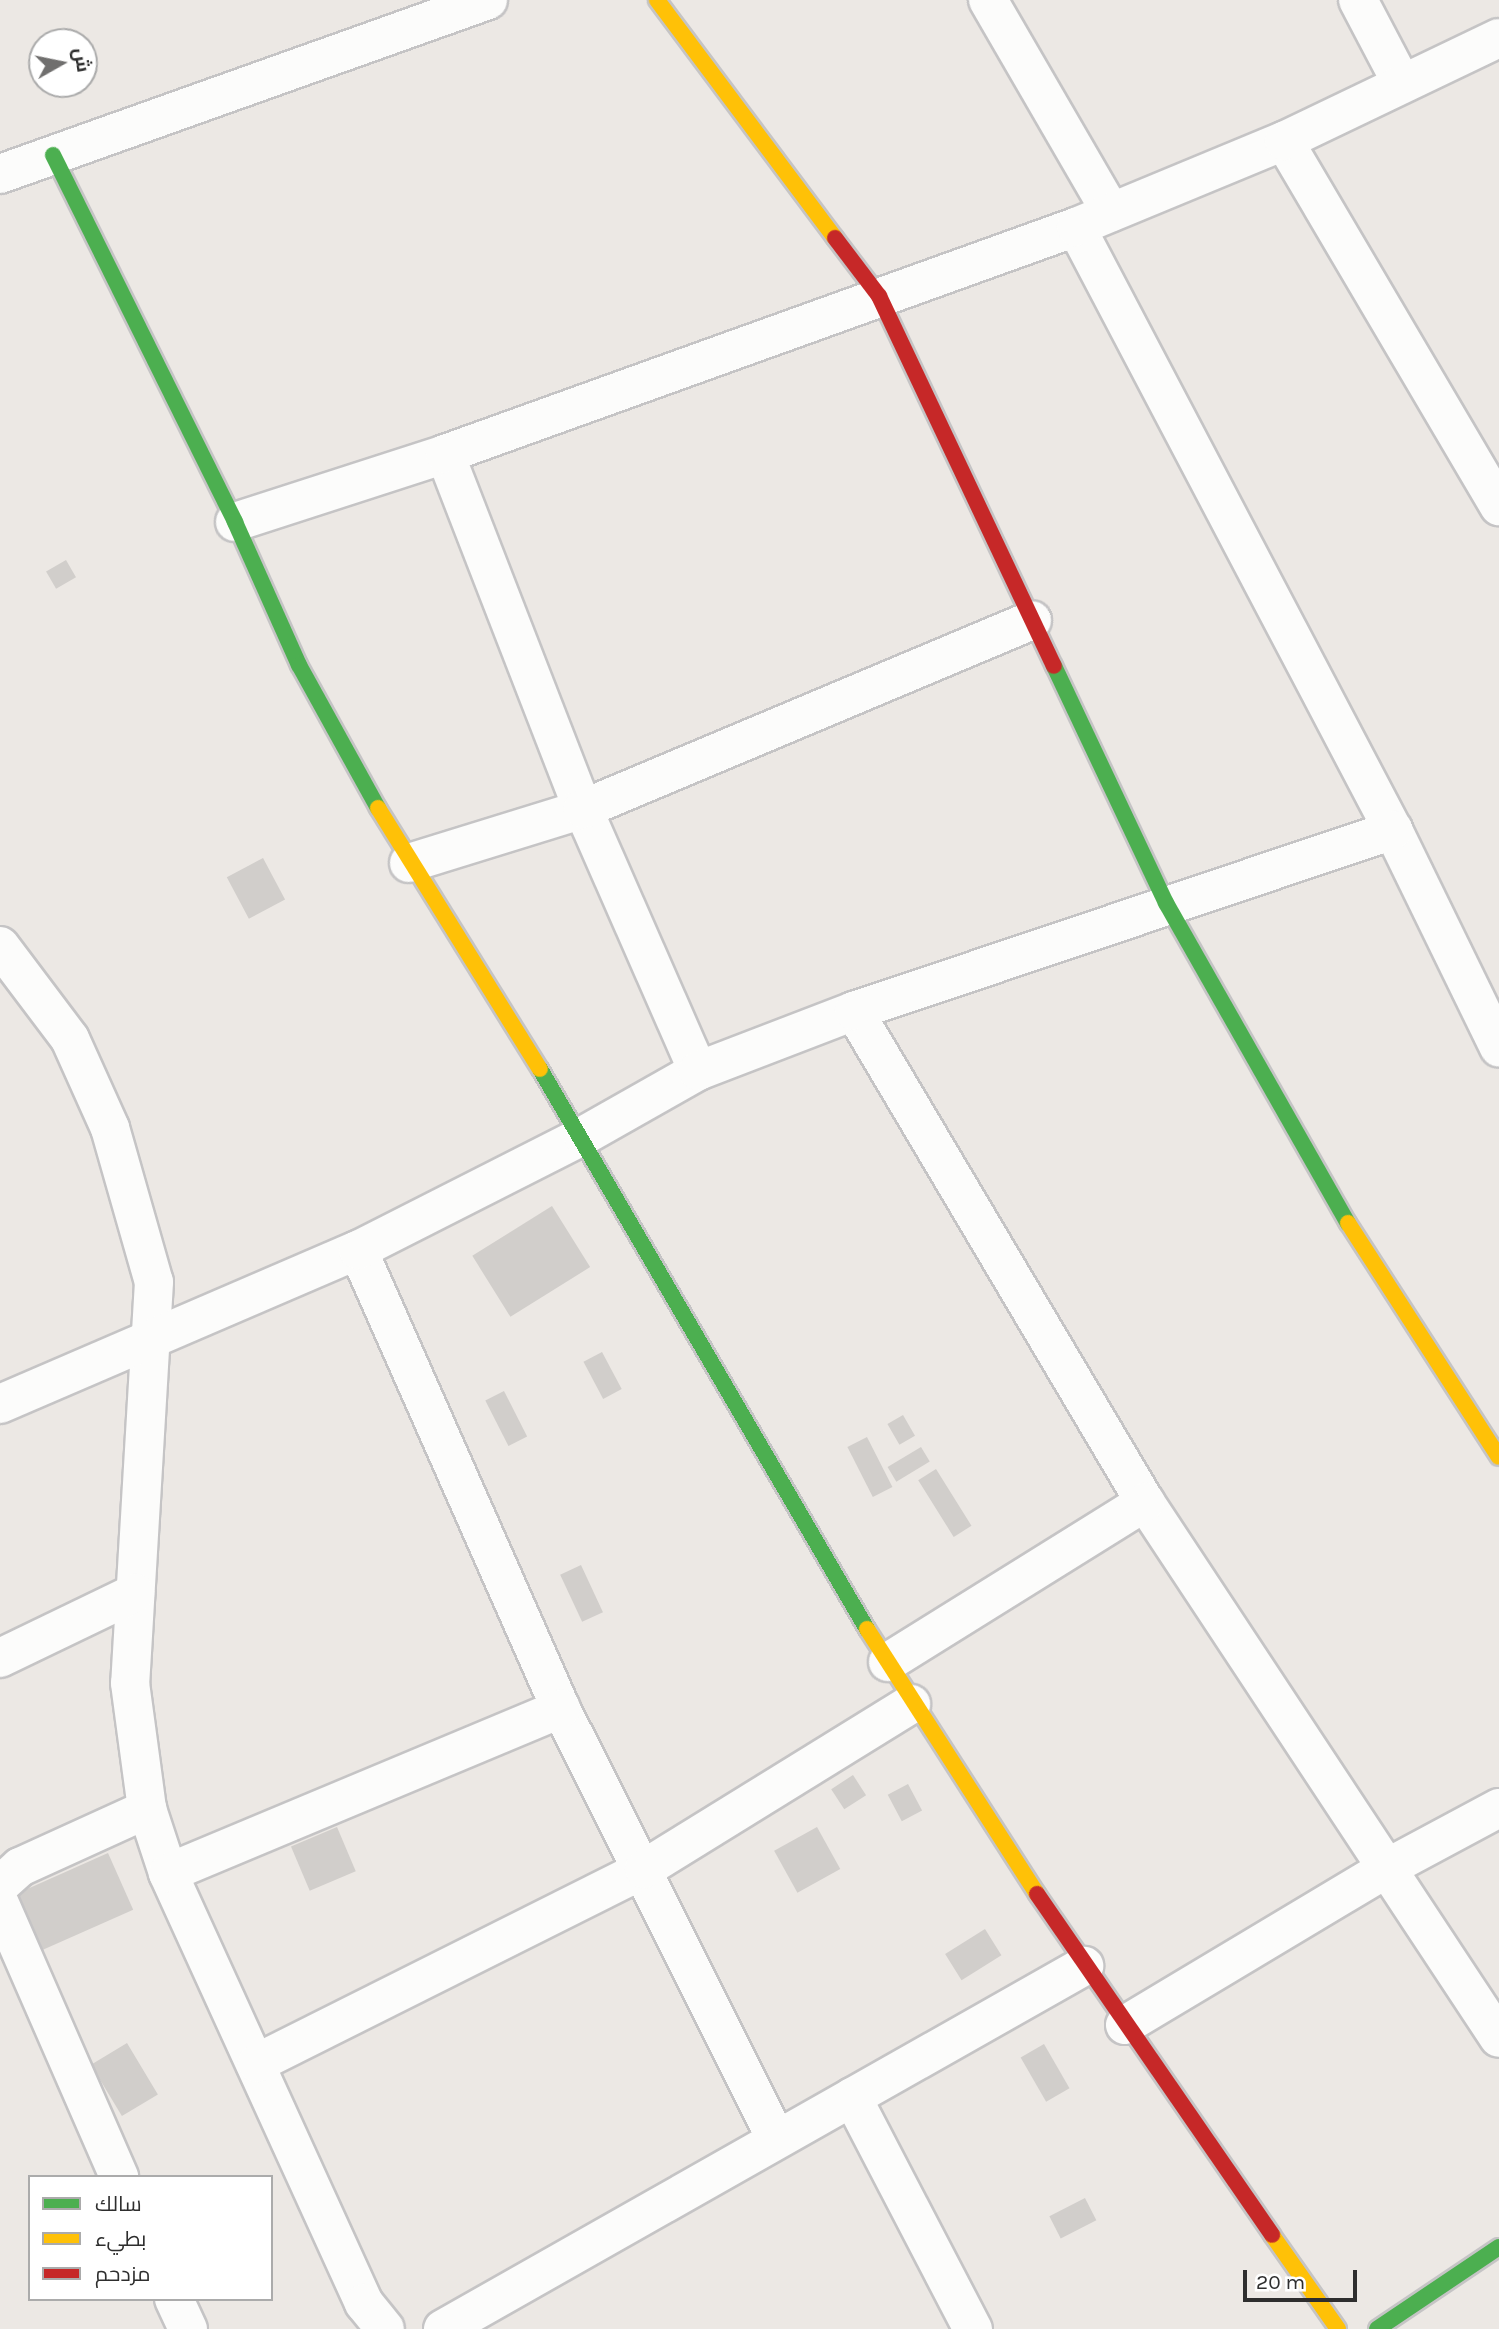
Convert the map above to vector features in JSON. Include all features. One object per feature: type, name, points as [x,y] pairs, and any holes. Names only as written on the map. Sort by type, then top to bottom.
[{"type":"street","points":[[0,174],[488,0]]},
{"type":"street","points":[[657,0],[879,296],[1166,903],[1326,1191],[1499,1457]]},
{"type":"street","points":[[988,0],[1111,212]]},
{"type":"street","points":[[1358,0],[1401,82]]},
{"type":"street","points":[[235,522],[445,454],[1076,227],[1284,141],[1401,82],[1499,38]]},
{"type":"street","points":[[1284,141],[1499,506]]},
{"type":"street","points":[[53,155],[235,522],[299,665],[409,863],[583,1136],[911,1704],[1083,1966],[1338,2329]]},
{"type":"street","points":[[1076,227],[1393,830],[1499,1047]]},
{"type":"street","points":[[445,454],[583,809],[698,1070]]},
{"type":"street","points":[[409,863],[583,809],[1032,620]]},
{"type":"street","points":[[0,1404],[148,1343],[358,1250],[583,1136],[698,1070],[854,1011],[1166,903],[1393,830]]},
{"type":"street","points":[[0,946],[70,1039],[110,1128],[155,1282],[148,1343],[131,1683],[147,1809],[168,1873],[257,2063],[364,2303],[384,2329]]},
{"type":"street","points":[[854,1011],[1145,1502],[1499,2038]]},
{"type":"street","points":[[358,1250],[561,1709],[644,1869],[775,2137]]},
{"type":"street","points":[[888,1662],[1145,1502]]},
{"type":"street","points":[[0,1658],[135,1593]]},
{"type":"street","points":[[257,2063],[644,1869],[911,1704]]},
{"type":"street","points":[[168,1873],[561,1709]]},
{"type":"street","points":[[1125,2025],[1387,1868],[1499,1808]]},
{"type":"street","points":[[0,1885],[20,1867],[147,1809]]},
{"type":"street","points":[[0,1904],[118,2175]]},
{"type":"street","points":[[443,2329],[775,2137],[852,2097],[1083,1966]]},
{"type":"street","points":[[852,2097],[973,2329]]},
{"type":"street","points":[[1377,2329],[1499,2247]]},
{"type":"street","points":[[175,2301],[188,2329]]},
{"type":"building","points":[[66,560],[76,577],[56,589],[46,572]]},
{"type":"building","points":[[263,858],[285,899],[249,919],[227,877]]},
{"type":"building","points":[[552,1206],[590,1267],[510,1317],[472,1256]]},
{"type":"building","points":[[602,1352],[622,1389],[603,1399],[583,1362]]},
{"type":"building","points":[[504,1391],[527,1436],[508,1446],[485,1401]]},
{"type":"building","points":[[903,1415],[915,1436],[899,1445],[887,1424]]},
{"type":"building","points":[[867,1437],[892,1487],[873,1497],[847,1447]]},
{"type":"building","points":[[921,1447],[930,1462],[896,1482],[888,1467]]},
{"type":"building","points":[[936,1469],[972,1526],[954,1537],[918,1480]]},
{"type":"building","points":[[581,1565],[603,1612],[582,1622],[560,1575]]},
{"type":"building","points":[[853,1775],[866,1795],[844,1809],[831,1789]]},
{"type":"building","points":[[908,1784],[922,1810],[902,1821],[888,1795]]},
{"type":"building","points":[[337,1827],[356,1871],[310,1891],[291,1847]]},
{"type":"building","points":[[817,1827],[840,1869],[797,1893],[774,1851]]},
{"type":"building","points":[[108,1853],[133,1910],[37,1952],[12,1896]]},
{"type":"building","points":[[985,1929],[1001,1955],[962,1980],[945,1954]]},
{"type":"building","points":[[127,2043],[158,2094],[122,2116],[91,2065]]},
{"type":"building","points":[[1044,2044],[1070,2088],[1046,2102],[1021,2058]]},
{"type":"building","points":[[1085,2198],[1096,2220],[1061,2238],[1049,2216]]},
{"type":"traffic: fast","points":[[53,155],[235,522],[299,665],[378,808]]},
{"type":"traffic: fast","points":[[1054,666],[1166,903],[1348,1223]]},
{"type":"traffic: fast","points":[[540,1069],[867,1629]]},
{"type":"traffic: fast","points":[[1377,2329],[1499,2247]]},
{"type":"traffic: slow","points":[[657,0],[835,238]]},
{"type":"traffic: slow","points":[[378,808],[540,1069]]},
{"type":"traffic: slow","points":[[1348,1223],[1499,1457]]},
{"type":"traffic: slow","points":[[867,1629],[1037,1894]]},
{"type":"traffic: slow","points":[[1272,2235],[1338,2329]]},
{"type":"traffic: jam","points":[[835,238],[879,296],[1054,666]]},
{"type":"traffic: jam","points":[[1037,1894],[1272,2235]]}]
